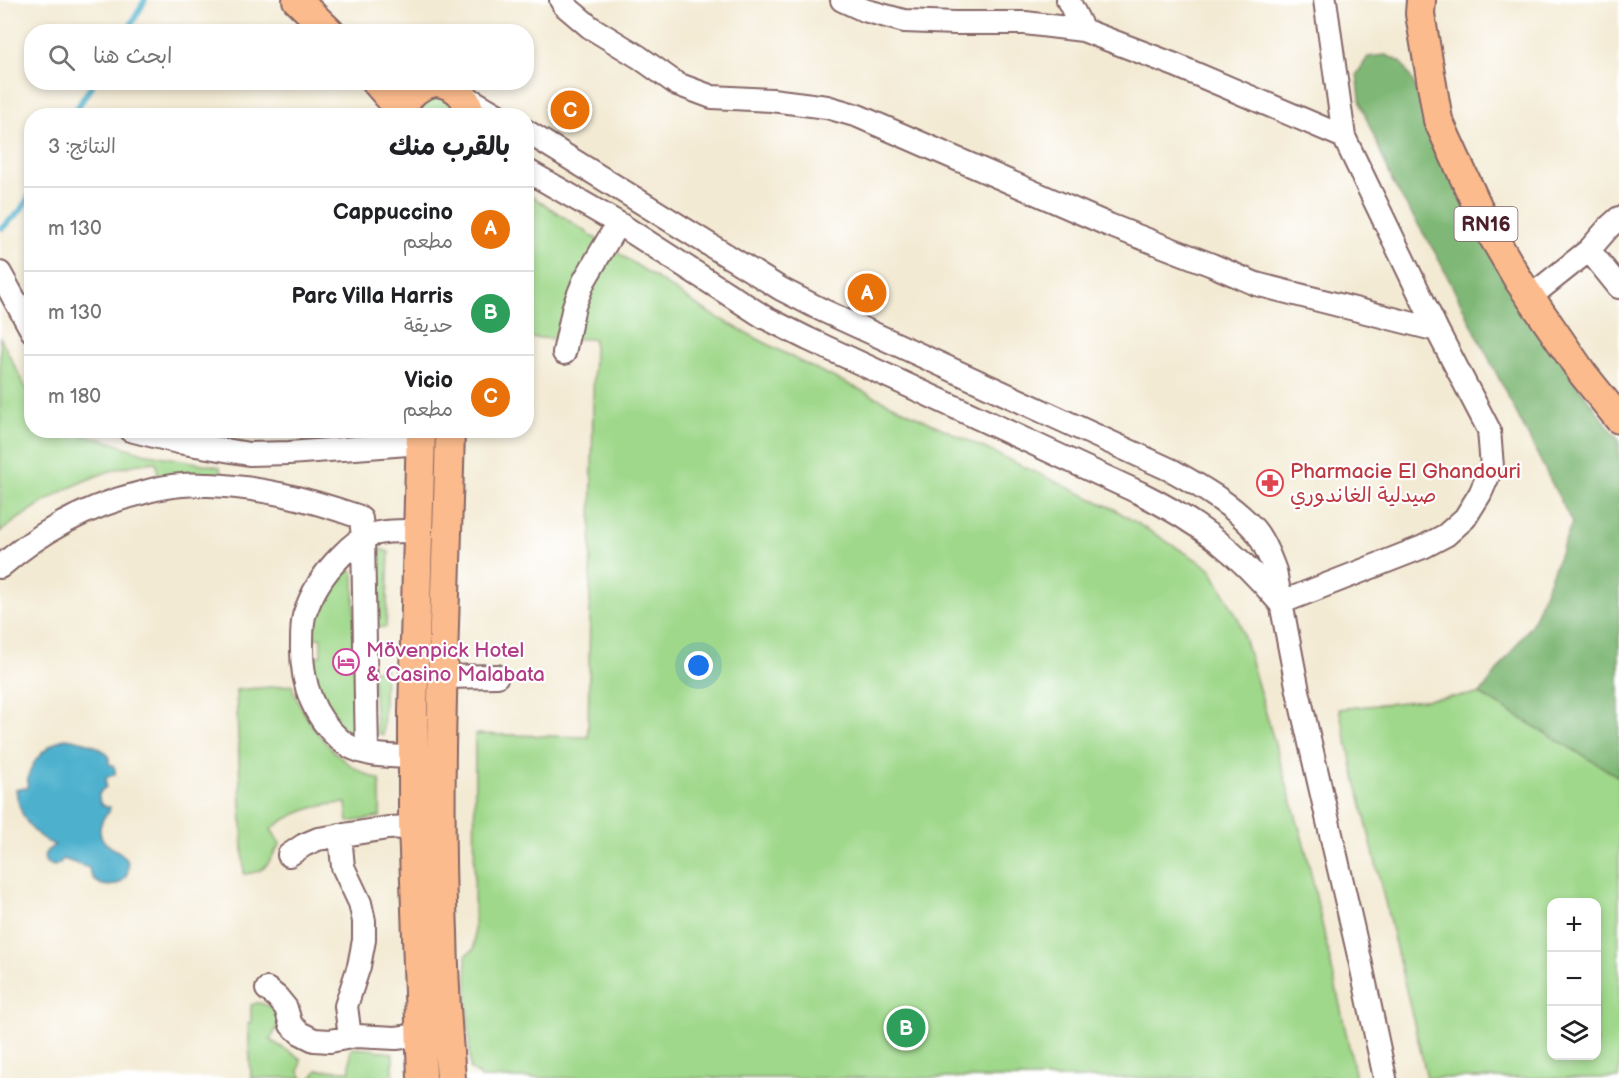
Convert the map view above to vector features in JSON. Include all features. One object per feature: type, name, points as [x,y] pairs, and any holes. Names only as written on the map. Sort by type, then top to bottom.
[{"type":"main road","points":[[297,0],[323,24]]},
{"type":"main road","name":"RN16","points":[[1421,0],[1420,14],[1438,120],[1485,224],[1519,281],[1583,374],[1617,413]]},
{"type":"main road","points":[[382,90],[397,108]]},
{"type":"main road","points":[[404,108],[406,100],[416,90]]},
{"type":"main road","points":[[457,90],[467,105]]},
{"type":"main road","points":[[421,438],[413,711],[413,826],[422,1078]]},
{"type":"main road","points":[[450,438],[441,828],[442,931],[451,1078]]},
{"type":"street","points":[[561,0],[590,27],[686,88],[712,97],[772,100],[827,107],[858,116],[1109,225],[1256,284],[1437,330]]},
{"type":"street","points":[[842,0],[864,10],[904,21],[1025,23],[1083,30],[1175,65],[1344,137]]},
{"type":"street","points":[[1068,0],[1083,30]]},
{"type":"street","points":[[1280,603],[1423,547],[1446,535],[1466,518],[1492,467],[1489,430],[1437,330],[1344,137],[1325,0]]},
{"type":"street","points":[[534,136],[781,289],[1173,471],[1207,491],[1254,529],[1263,542],[1275,571],[1298,690],[1385,1078]]},
{"type":"street","points":[[534,175],[618,223],[764,317],[1172,509],[1202,528],[1231,551],[1257,575],[1280,603]]},
{"type":"street","points":[[1530,297],[1589,250],[1619,218]]},
{"type":"street","points":[[564,353],[577,298],[618,223]]},
{"type":"street","points":[[1589,250],[1619,287]]},
{"type":"street","points":[[0,273],[24,316]]},
{"type":"street","points":[[162,438],[249,454],[289,453],[413,438]]},
{"type":"street","points":[[0,567],[44,534],[83,513],[128,496],[182,484],[237,486],[284,494],[321,503],[357,516],[363,525],[367,753]]},
{"type":"street","points":[[413,757],[367,753],[339,740],[324,722],[308,693],[302,663],[302,629],[304,616],[313,594],[335,562],[363,537],[381,533],[419,531]]},
{"type":"street","points":[[443,677],[497,676]]},
{"type":"street","points":[[289,855],[318,839],[413,826]]},
{"type":"street","points":[[340,835],[343,867],[360,903],[364,921],[364,940],[359,966],[346,1006],[350,1037]]},
{"type":"street","points":[[267,989],[286,1008],[291,1024],[300,1033],[314,1040],[330,1041],[365,1036],[396,1038],[420,1035]]},
{"type":"green space","points":[[1386,55],[1401,62],[1413,81],[1424,115],[1574,381],[1619,440],[1619,777],[1480,694],[1532,624],[1572,523],[1436,254],[1394,185],[1361,105],[1357,74],[1368,57]]},
{"type":"green space","points":[[428,96],[445,96],[454,108],[417,108]]},
{"type":"green space","points":[[534,198],[711,314],[803,363],[1114,509],[1210,568],[1239,620],[1306,851],[1356,1078],[480,1078],[470,1069],[466,955],[474,949],[475,734],[588,737],[594,339],[534,338]]},
{"type":"green space","points":[[0,337],[24,384],[24,438],[96,438],[143,453],[220,467],[221,473],[159,480],[156,462],[114,470],[93,477],[54,496],[0,532]]},
{"type":"green space","points":[[380,549],[389,552],[386,627],[372,628],[373,554]]},
{"type":"green space","points":[[345,570],[352,571],[354,575],[356,728],[352,732],[346,731],[325,709],[309,657],[321,656],[321,638],[309,638],[312,619],[332,579]]},
{"type":"green space","points":[[385,668],[383,735],[377,733],[372,671]]},
{"type":"green space","points":[[293,685],[293,691],[300,706],[327,745],[351,765],[380,780],[380,817],[348,822],[346,803],[316,807],[297,814],[271,829],[280,844],[266,865],[258,871],[244,874],[236,690]]},
{"type":"green space","points":[[1480,694],[1619,777],[1619,1078],[1427,1078],[1339,709]]},
{"type":"green space","points":[[257,1003],[269,1006],[277,1014],[281,1021],[270,1040],[301,1059],[299,1072],[303,1078],[251,1078],[248,1023],[251,1022],[251,1005]]},
{"type":"green space","points":[[352,1048],[393,1054],[393,1078],[311,1078],[317,1070],[350,1071]]},
{"type":"water","points":[[65,738],[99,748],[109,756],[109,764],[115,769],[115,774],[106,778],[106,787],[99,796],[102,805],[110,807],[100,828],[103,840],[122,855],[128,864],[124,879],[112,886],[98,882],[92,877],[89,868],[63,859],[54,866],[46,863],[45,854],[55,845],[39,836],[27,823],[17,798],[16,789],[27,788],[30,771],[38,757],[50,746]]},
{"type":"waterway","points":[[132,24],[145,0]]},
{"type":"waterway","points":[[77,108],[89,90]]},
{"type":"waterway","points":[[2,228],[24,205]]},
{"type":"place","name":"Vicio","points":[[570,110]]},
{"type":"place","name":"Cappuccino","points":[[867,293]]},
{"type":"place","name":"Pharmacie El Ghandouri صيدلية الغاندوري","points":[[1270,483]]},
{"type":"place","name":"Mövenpick Hotel & Casino Malabata","points":[[346,662]]},
{"type":"place","name":"Parc Villa Harris","points":[[906,1028]]}]
